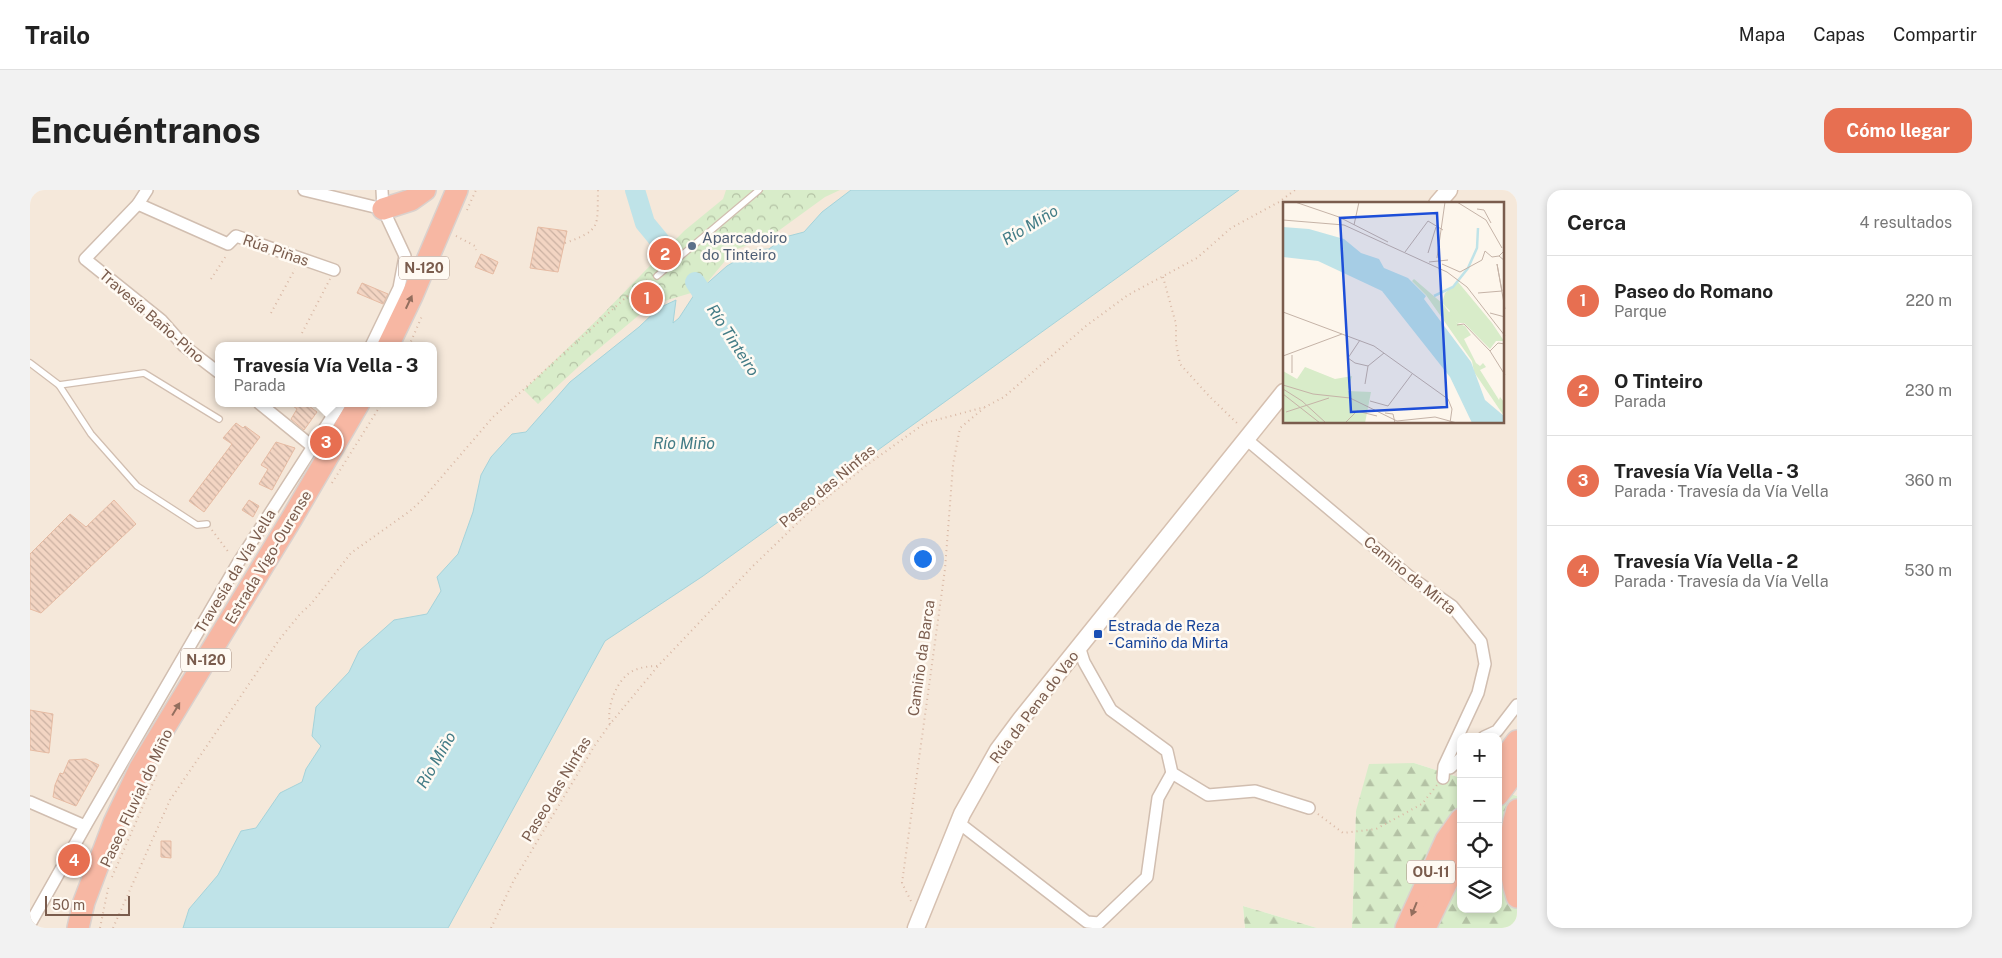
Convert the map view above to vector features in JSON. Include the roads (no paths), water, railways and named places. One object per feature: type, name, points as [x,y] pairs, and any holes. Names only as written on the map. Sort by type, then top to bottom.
[{"type":"highway","points":[[383,200],[411,200],[425,190]]},
{"type":"highway","name":"N-120","points":[[390,342],[412,296],[457,190]]},
{"type":"highway","name":"Estrada Vigo-Ourense","points":[[78,928],[84,902],[114,823],[140,768],[292,518],[357,407]]},
{"type":"highway","points":[[1502,762],[1517,742]]},
{"type":"highway","points":[[1502,790],[1517,769]]},
{"type":"highway","points":[[1517,810],[1510,848],[1512,877],[1517,897]]},
{"type":"highway","name":"OU-11","points":[[1406,928],[1446,840],[1458,823]]},
{"type":"highway","points":[[1425,928],[1457,861]]},
{"type":"main road","points":[[1439,202],[1449,190]]},
{"type":"main road","name":"Rúa da Pena do Vao","points":[[918,923],[959,823],[998,750],[1079,646],[1283,393]]},
{"type":"street","points":[[138,204],[147,190]]},
{"type":"street","points":[[304,190],[383,200],[405,256],[399,288],[373,342]]},
{"type":"street","name":"Rúa Piñas","points":[[138,204],[228,244],[236,236],[334,270]]},
{"type":"street","name":"Travesía Baño-Pino","points":[[138,204],[85,259],[161,320],[184,346],[215,370]]},
{"type":"street","points":[[264,407],[313,447]]},
{"type":"street","name":"Travesía da Vía Vella","points":[[30,924],[238,563],[338,407]]},
{"type":"street","name":"Camiño da Mirta","points":[[1248,437],[1410,577],[1452,606],[1481,642],[1485,664],[1478,693],[1444,766],[1443,778]]},
{"type":"street","points":[[959,823],[1088,922],[1100,923],[1146,877],[1158,798],[1172,773],[1168,752],[1111,710],[1084,662],[1079,646]]},
{"type":"street","points":[[1492,733],[1496,731],[1517,705]]},
{"type":"street","points":[[1450,768],[1457,762]]},
{"type":"street","points":[[1172,773],[1208,795],[1255,791],[1309,808]]},
{"type":"street","points":[[30,802],[85,826]]},
{"type":"lane","points":[[657,276],[759,190]]},
{"type":"lane","points":[[30,363],[59,385],[91,434],[137,486],[197,525],[207,524]]},
{"type":"lane","points":[[59,385],[144,373],[219,419]]},
{"type":"water","name":"Río Miño","points":[[851,190],[1239,190],[703,576],[605,641],[448,928],[183,928],[189,909],[218,875],[241,831],[256,828],[280,793],[302,782],[306,769],[321,746],[312,736],[316,707],[349,672],[359,651],[394,620],[427,614],[441,591],[437,577],[458,554],[473,512],[481,475],[491,457],[512,434],[526,432],[570,382],[639,327],[659,308],[676,300],[673,323],[679,318],[694,295],[727,266],[754,250],[769,249],[785,237],[804,232],[822,212]]},
{"type":"waterway","name":"Río Tinteiro","points":[[635,190],[645,223],[664,246]]},
{"type":"waterway","name":"Río Tinteiro","points":[[695,282],[715,312]]},
{"type":"place","name":"Aparcadoiro do Tinteiro","points":[[692,246]]},
{"type":"place","name":"O Tinteiro","points":[[665,254]]},
{"type":"place","name":"Paseo do Romano","points":[[647,298]]},
{"type":"place","name":"Travesía Vía Vella - 3","points":[[326,442]]},
{"type":"place","name":"Estrada de Reza - Camiño da Mirta","points":[[1098,634]]},
{"type":"place","name":"Travesía Vía Vella - 2","points":[[74,860]]}]
